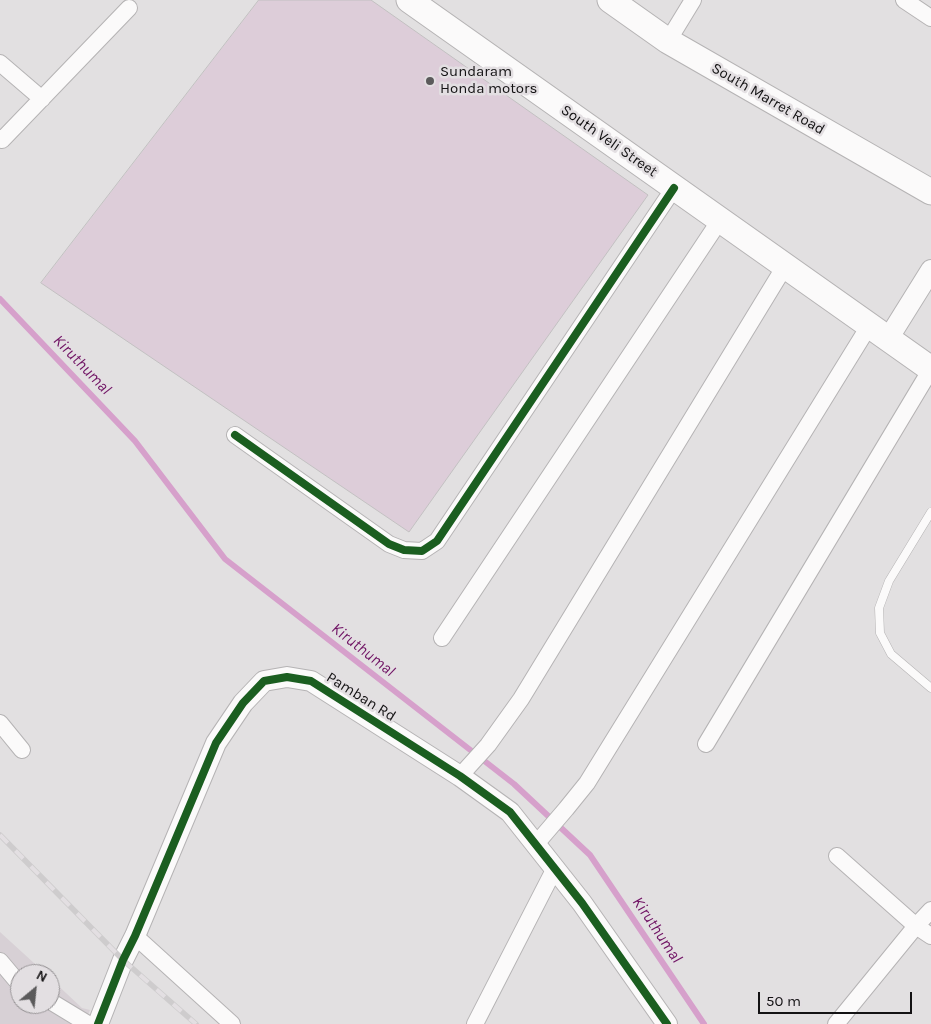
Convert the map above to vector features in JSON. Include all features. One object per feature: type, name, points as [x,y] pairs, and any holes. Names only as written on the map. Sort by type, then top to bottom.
[{"type":"main road","name":"South Veli Street","points":[[409,0],[931,369]]},
{"type":"main road","name":"South Marret Road","points":[[610,0],[668,42],[931,192]]},
{"type":"street","points":[[668,42],[694,0]]},
{"type":"street","points":[[904,0],[931,18]]},
{"type":"street","points":[[0,138],[2,140],[42,99],[128,3]]},
{"type":"street","points":[[0,63],[42,99]]},
{"type":"street","points":[[235,435],[389,544],[404,550],[422,551],[437,541],[674,188]]},
{"type":"street","points":[[442,638],[720,220]]},
{"type":"street","points":[[464,771],[488,745],[520,699],[785,266]]},
{"type":"street","points":[[541,838],[586,783],[878,332],[931,270]]},
{"type":"street","points":[[706,744],[931,369]]},
{"type":"street","name":"Pamban Rd","points":[[98,1024],[123,960],[136,936],[216,743],[243,703],[264,681],[287,677],[310,681],[464,771],[541,838],[555,868],[582,902],[667,1024]]},
{"type":"street","points":[[0,722],[22,750]]},
{"type":"street","points":[[838,856],[916,926],[931,936]]},
{"type":"street","points":[[475,1024],[555,868]]},
{"type":"street","points":[[836,1024],[931,910]]},
{"type":"street","points":[[136,936],[232,1024]]},
{"type":"street","points":[[0,961],[10,972]]},
{"type":"street","points":[[60,1007],[88,1024]]},
{"type":"lane","points":[[931,512],[889,581],[879,608],[880,633],[891,654],[931,688]]},
{"type":"shaded area","points":[[0,932],[35,964],[10,964],[10,1014],[60,1014],[60,987],[82,1008],[90,1010],[84,1024],[0,1024]]},
{"type":"building","points":[[259,0],[371,0],[648,195],[409,532],[41,283]]},
{"type":"waterway","name":"Kiruthumal","points":[[0,299],[135,441],[225,559],[514,784],[590,855],[704,1024]]},
{"type":"railway","points":[[0,835],[123,960],[196,1024]]},
{"type":"cycle path","points":[[235,435],[389,544],[404,550],[422,551],[437,541],[674,188]]},
{"type":"cycle path","points":[[98,1024],[123,960],[135,936],[216,743],[243,703],[264,681],[287,677],[311,681],[460,776],[510,812],[582,903],[667,1024]]},
{"type":"place","name":"Sundaram Honda motors","points":[[430,81]]}]
